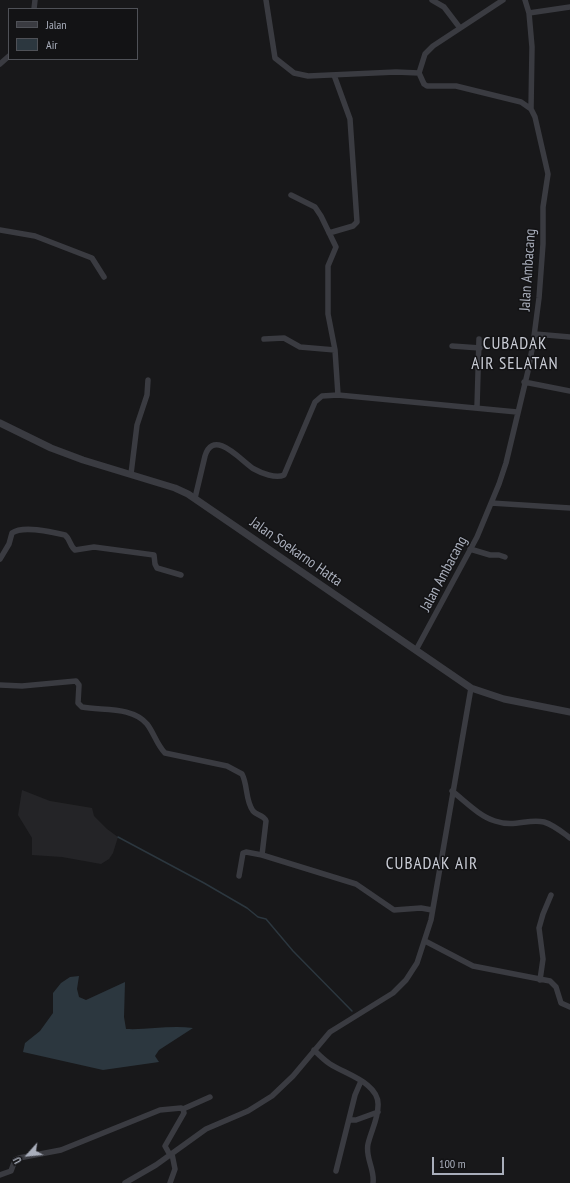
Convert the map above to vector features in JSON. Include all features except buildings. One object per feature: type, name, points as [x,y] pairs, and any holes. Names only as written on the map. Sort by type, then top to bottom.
[{"type":"street","points":[[266,0],[273,53],[278,62],[298,75],[419,73]]},
{"type":"street","points":[[432,0],[444,7],[460,28]]},
{"type":"street","points":[[503,0],[428,50],[423,58],[419,73],[424,84],[427,86],[462,88],[521,102],[531,109]]},
{"type":"street","points":[[525,0],[530,13],[532,47],[531,109]]},
{"type":"street","points":[[530,13],[570,7]]},
{"type":"street","points":[[0,64],[8,57]]},
{"type":"street","points":[[329,233],[356,224],[358,212],[350,119],[334,75]]},
{"type":"street","name":"Jalan Ambacang","points":[[416,650],[470,550],[491,503],[506,463],[535,334],[543,244],[543,207],[548,174],[540,134],[531,109]]},
{"type":"street","points":[[291,195],[315,207],[336,247],[328,269],[328,320],[335,350],[338,395]]},
{"type":"street","points":[[0,230],[35,236],[92,258],[104,277]]},
{"type":"street","points":[[535,334],[570,337]]},
{"type":"street","points":[[264,339],[284,338],[300,347],[335,350]]},
{"type":"street","points":[[477,407],[480,348],[479,339]]},
{"type":"street","points":[[452,346],[480,348]]},
{"type":"street","points":[[131,474],[137,426],[147,395],[148,380]]},
{"type":"street","points":[[524,382],[570,391]]},
{"type":"street","points":[[196,498],[206,450],[210,447],[222,446],[230,449],[254,469],[281,476],[287,470],[298,440],[317,399],[322,396],[338,395],[517,412]]},
{"type":"street","name":"Jalan Soekarno Hatta","points":[[0,423],[67,454],[96,465],[175,488],[196,498],[471,688],[504,699],[570,712]]},
{"type":"street","points":[[491,503],[570,508]]},
{"type":"street","points":[[0,559],[10,544],[12,533],[21,529],[33,530],[65,535],[68,538],[71,548],[75,550],[94,548],[154,555],[157,568],[181,575]]},
{"type":"street","points":[[470,550],[505,557]]},
{"type":"street","points":[[0,685],[22,686],[76,681],[79,685],[78,703],[82,707],[115,711],[135,716],[147,725],[165,753],[227,766],[242,774],[246,797],[253,811],[262,815],[266,820],[262,855]]},
{"type":"street","points":[[124,1183],[143,1174],[211,1126],[248,1111],[272,1096],[293,1076],[330,1032],[393,993],[412,970],[425,942],[432,910],[471,688]]},
{"type":"street","points":[[452,791],[495,822],[512,825],[543,822],[557,828],[570,838]]},
{"type":"street","points":[[239,876],[243,853],[246,852],[262,855],[356,884],[394,910],[416,908],[432,910]]},
{"type":"street","points":[[540,980],[543,959],[540,928],[543,914],[551,895]]},
{"type":"street","points":[[425,942],[473,966],[553,983],[556,987],[560,1001],[564,1005],[570,1007]]},
{"type":"street","points":[[314,1050],[331,1065],[361,1081],[376,1095],[378,1099],[378,1112],[368,1150],[373,1170],[373,1183]]},
{"type":"street","points":[[336,1171],[348,1120],[355,1095],[361,1081]]},
{"type":"street","points":[[0,1175],[11,1171],[13,1163],[19,1158],[61,1150],[160,1110],[176,1108],[183,1109],[210,1097]]},
{"type":"street","points":[[170,1183],[174,1169],[171,1154],[165,1146],[184,1113],[183,1109]]},
{"type":"street","points":[[348,1120],[356,1120],[378,1112]]},
{"type":"shaded area","points":[[22,790],[50,801],[92,808],[94,816],[107,829],[118,837],[113,853],[109,859],[101,864],[62,857],[32,855],[32,838],[18,815]]},
{"type":"water","points":[[79,976],[77,989],[79,997],[86,1000],[125,982],[124,1017],[126,1029],[176,1027],[193,1028],[159,1050],[155,1056],[159,1062],[103,1070],[23,1052],[25,1043],[40,1031],[53,1013],[53,993],[61,983],[70,977]]},
{"type":"waterway","points":[[118,837],[204,883],[247,908],[258,917],[266,919],[293,951],[352,1011]]},
{"type":"district","name":"CUBADAK AIR SELATAN","points":[[515,354]]},
{"type":"district","name":"CUBADAK AIR","points":[[432,864]]}]
